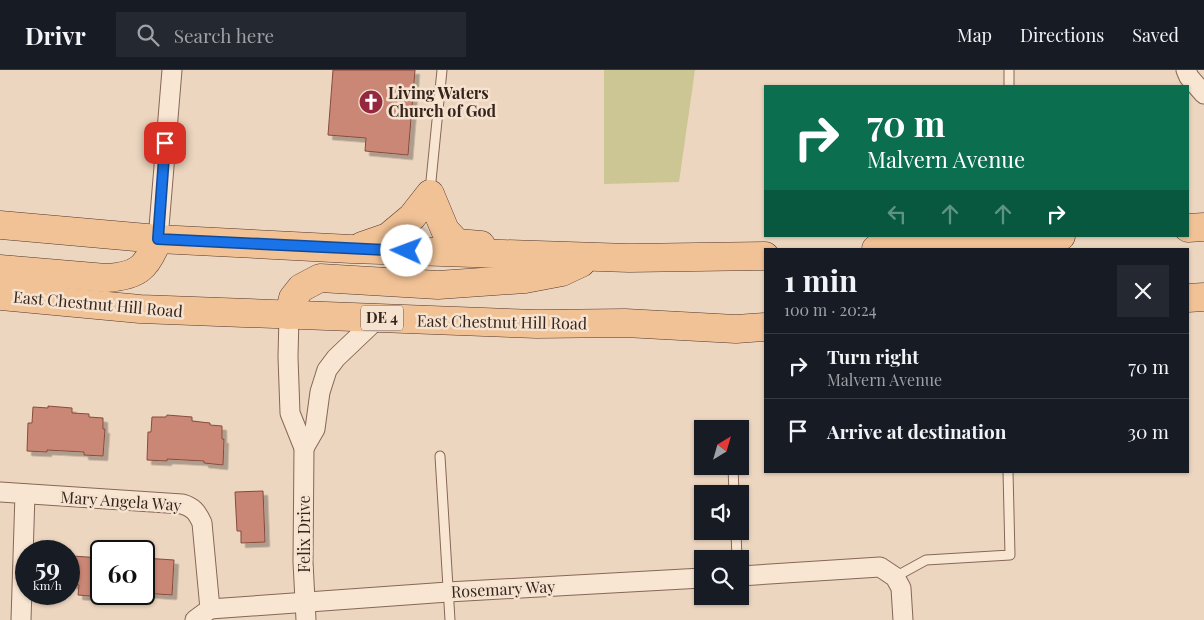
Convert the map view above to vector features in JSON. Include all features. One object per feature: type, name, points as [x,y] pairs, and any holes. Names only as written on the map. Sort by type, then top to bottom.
[{"type":"main road","points":[[351,249],[388,237],[412,217],[430,194],[445,230],[457,243],[550,248],[593,257]]},
{"type":"main road","points":[[0,225],[158,239],[351,249],[593,257],[746,258],[764,256]]},
{"type":"main road","points":[[1189,228],[1204,227]]},
{"type":"main road","points":[[888,248],[1034,237]]},
{"type":"main road","points":[[0,269],[106,278],[120,277],[134,274],[143,266],[152,254],[158,239]]},
{"type":"main road","points":[[289,315],[293,298],[301,288],[320,278],[438,285],[525,279],[562,272],[593,257]]},
{"type":"main road","name":"East Chestnut Hill Road","points":[[0,296],[140,310],[537,324],[626,323],[736,329],[764,327]]},
{"type":"main road","points":[[1189,298],[1204,297]]},
{"type":"street","points":[[158,239],[172,70]]},
{"type":"street","points":[[1186,70],[1204,94]]},
{"type":"street","name":"Felix Drive","points":[[289,315],[290,413],[304,448],[305,611]]},
{"type":"street","name":"Felix Drive","points":[[304,448],[315,429],[320,392],[328,370],[336,358],[378,318]]},
{"type":"street","name":"Mary Angela Way","points":[[0,492],[190,506],[197,512],[202,523],[202,614],[305,611]]},
{"type":"street","points":[[21,620],[25,494]]},
{"type":"street","points":[[749,575],[880,567],[894,577],[901,588],[903,620]]},
{"type":"street","name":"Rosemary Way","points":[[305,611],[448,592],[694,578]]},
{"type":"lane","points":[[430,194],[442,70]]},
{"type":"lane","points":[[1009,70],[1009,85]]},
{"type":"lane","points":[[440,456],[450,620]]},
{"type":"lane","points":[[894,577],[926,560],[1010,555],[1008,473]]},
{"type":"shaded area","points":[[604,70],[695,70],[679,182],[604,184]]},
{"type":"building","name":"Living Waters Church of God","points":[[333,70],[415,70],[408,155],[365,151],[366,138],[328,135]]},
{"type":"building","points":[[48,406],[72,408],[72,413],[89,414],[89,417],[103,418],[103,429],[105,429],[103,456],[84,455],[84,452],[27,451],[28,423],[32,423],[33,407],[48,408]]},
{"type":"building","points":[[167,415],[192,417],[192,421],[222,426],[222,439],[224,439],[223,465],[204,463],[204,461],[147,460],[148,432],[151,432],[152,417],[166,417]]},
{"type":"building","points":[[263,491],[265,542],[241,543],[241,531],[237,531],[235,492]]},
{"type":"building","points":[[80,556],[90,557],[90,596],[80,595]]},
{"type":"building","points":[[155,559],[174,560],[172,595],[155,594]]},
{"type":"place","name":"Living Waters Church of God","points":[[371,102]]},
{"type":"route","points":[[165,143],[158,239],[407,251]]}]
